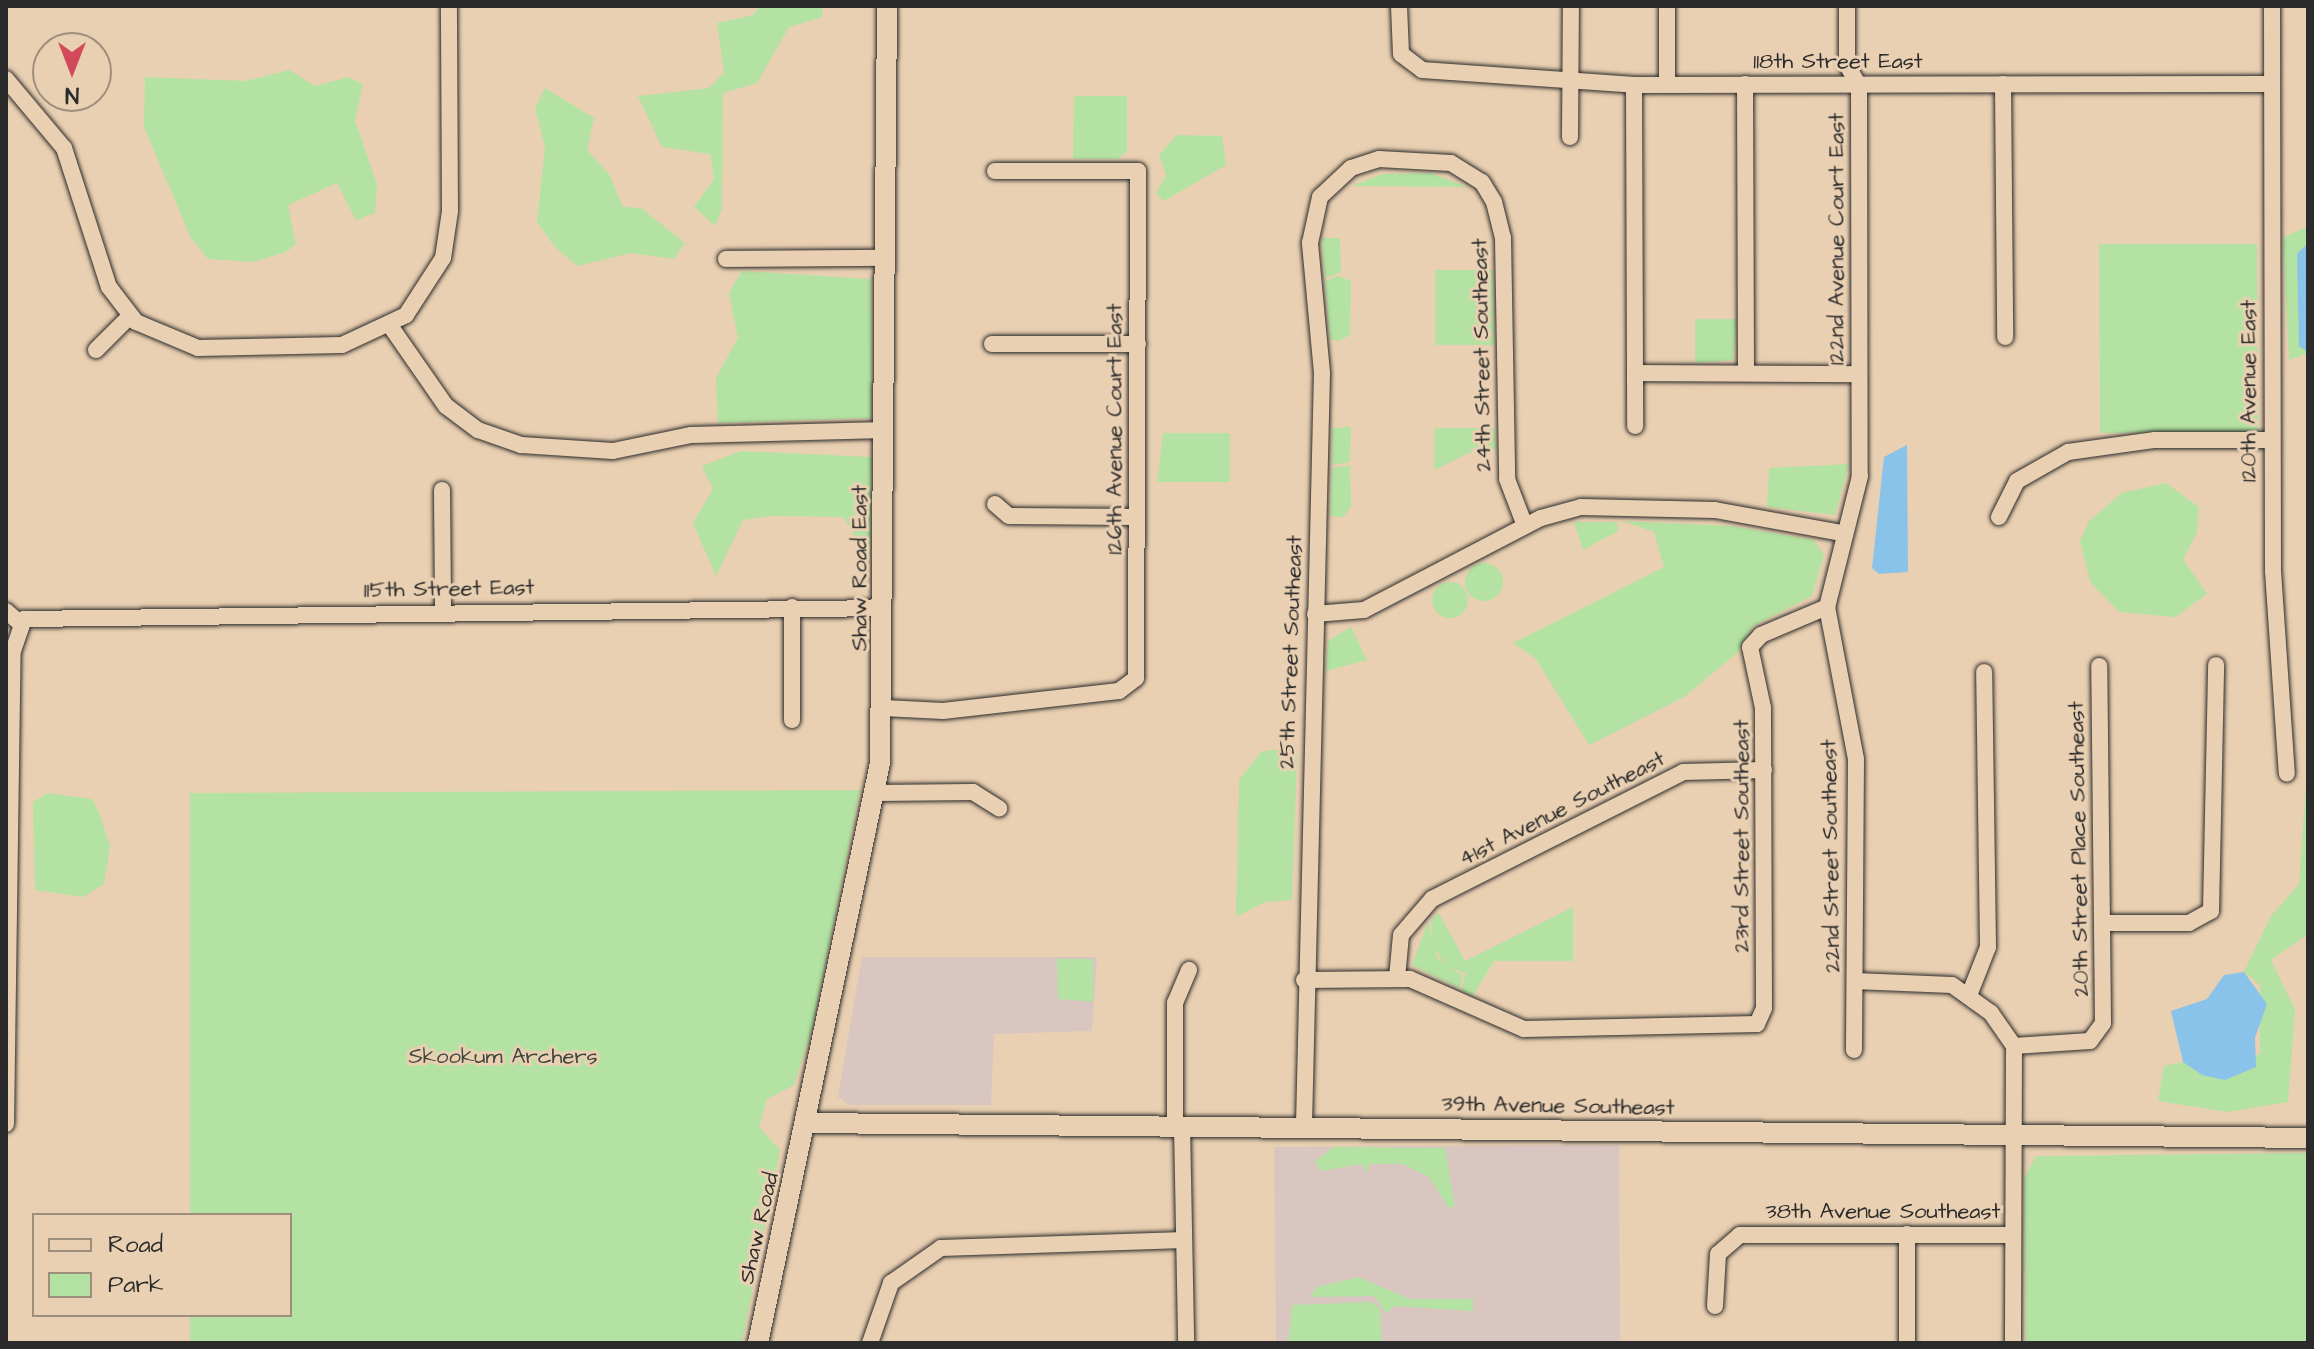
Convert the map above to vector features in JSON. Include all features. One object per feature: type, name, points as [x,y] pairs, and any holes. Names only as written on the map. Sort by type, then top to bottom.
[{"type":"main road","name":"Shaw Road East","points":[[807,1123],[876,793],[884,708],[882,608],[887,6]]},
{"type":"main road","name":"39th Avenue Southeast","points":[[807,1123],[1304,1125],[2012,1138],[2308,1138]]},
{"type":"main road","name":"Shaw Road","points":[[758,1343],[807,1123]]},
{"type":"street","points":[[6,80],[71,162],[109,287],[130,316],[165,340],[198,348],[342,345],[391,327],[427,292],[446,246],[449,6]]},
{"type":"street","name":"118th Street East","points":[[1399,6],[1401,54],[1409,64],[1571,82],[1859,86],[2270,84]]},
{"type":"street","points":[[1570,137],[1571,6]]},
{"type":"street","points":[[1667,6],[1667,84]]},
{"type":"street","name":"122nd Avenue Court East","points":[[1847,6],[1847,65],[1859,86],[1859,428]]},
{"type":"street","name":"120th Avenue East","points":[[2272,6],[2271,440],[2287,774]]},
{"type":"street","points":[[1745,84],[1746,373]]},
{"type":"street","points":[[2003,84],[2005,337]]},
{"type":"street","points":[[1634,85],[1635,426]]},
{"type":"street","name":"24th Street Southeast","points":[[1328,184],[1364,163],[1406,159],[1451,163],[1482,182],[1503,238],[1506,466],[1512,507],[1525,526]]},
{"type":"street","name":"126th Avenue Court East","points":[[884,708],[972,708],[1131,684],[1137,517],[1138,171],[995,171]]},
{"type":"street","name":"25th Street Southeast","points":[[1304,1125],[1304,980],[1322,373],[1310,243],[1328,184]]},
{"type":"street","points":[[726,259],[884,258]]},
{"type":"street","points":[[96,350],[130,316]]},
{"type":"street","points":[[391,327],[446,406],[478,430],[521,445],[599,452],[691,435],[885,430]]},
{"type":"street","points":[[992,344],[1138,344]]},
{"type":"street","points":[[1635,373],[1858,374]]},
{"type":"street","name":"22nd Street Southeast","points":[[1854,1050],[1855,749],[1827,607],[1841,533],[1859,488],[1859,428]]},
{"type":"street","points":[[1999,517],[2017,481],[2068,452],[2155,440],[2271,440]]},
{"type":"street","points":[[442,490],[443,612]]},
{"type":"street","points":[[995,504],[1009,516],[1137,517]]},
{"type":"street","points":[[1315,614],[1364,610],[1525,526],[1581,507],[1638,506],[1744,513],[1841,533]]},
{"type":"street","points":[[792,607],[792,720]]},
{"type":"street","name":"23rd Street Southeast","points":[[1397,978],[1429,983],[1500,1024],[1524,1029],[1757,1024],[1764,1008],[1764,770],[1762,695],[1750,647],[1761,635],[1827,607]]},
{"type":"street","name":"115th Street East","points":[[20,623],[38,615],[882,608]]},
{"type":"street","points":[[6,611],[20,623],[13,651],[6,1124]]},
{"type":"street","points":[[2103,923],[2189,923],[2211,911],[2216,665]]},
{"type":"street","name":"20th Street Place Southeast","points":[[2014,1046],[2090,1041],[2100,1031],[2103,923],[2099,666]]},
{"type":"street","points":[[1970,993],[1988,947],[1984,672]]},
{"type":"street","name":"41st Avenue Southeast","points":[[1397,978],[1401,935],[1432,899],[1683,772],[1764,770]]},
{"type":"street","points":[[876,793],[973,792],[999,808]]},
{"type":"street","points":[[1186,1343],[1175,1003],[1189,970]]},
{"type":"street","points":[[1304,980],[1397,978]]},
{"type":"street","points":[[1855,981],[1938,983],[1970,993],[2014,1046],[2013,1343]]},
{"type":"street","points":[[1907,1234],[1907,1343]]},
{"type":"street","name":"38th Avenue Southeast","points":[[1715,1306],[1718,1254],[1732,1238],[2011,1235]]},
{"type":"street","points":[[870,1343],[885,1293],[913,1263],[956,1245],[1184,1240]]},
{"type":"shaded area","points":[[862,957],[1097,957],[1092,1031],[994,1034],[991,1105],[849,1105],[838,1097]]},
{"type":"shaded area","points":[[1619,1145],[1620,1343],[1276,1343],[1274,1147]]},
{"type":"green space","points":[[760,6],[823,7],[822,17],[789,27],[757,83],[723,93],[722,209],[715,226],[694,207],[714,179],[710,154],[662,147],[638,96],[709,88],[724,73],[717,23],[753,15]]},
{"type":"green space","points":[[289,70],[315,86],[348,77],[363,84],[355,121],[377,184],[375,213],[356,220],[337,183],[288,205],[296,244],[286,252],[252,262],[208,259],[191,238],[144,127],[145,77],[246,81]]},
{"type":"green space","points":[[545,88],[594,118],[587,150],[609,174],[623,207],[641,208],[685,243],[674,259],[631,253],[577,266],[554,246],[537,222],[545,148],[535,108]]},
{"type":"green space","points":[[1074,96],[1127,96],[1127,151],[1118,159],[1073,159]]},
{"type":"green space","points":[[1177,135],[1222,136],[1226,165],[1164,201],[1156,193],[1166,175],[1159,155]]},
{"type":"green space","points":[[1431,173],[1467,187],[1351,186],[1383,174]]},
{"type":"green space","points":[[2308,226],[2308,353],[2289,360],[2283,238]]},
{"type":"green space","points":[[1322,238],[1340,238],[1341,272],[1325,278]]},
{"type":"green space","points":[[2099,244],[2257,244],[2258,432],[2100,433]]},
{"type":"green space","points":[[1435,270],[1493,270],[1494,345],[1435,345]]},
{"type":"green space","points":[[742,271],[871,279],[872,418],[718,423],[716,378],[738,338],[729,293]]},
{"type":"green space","points":[[1338,276],[1351,281],[1350,335],[1338,341],[1330,339],[1325,281]]},
{"type":"green space","points":[[1695,319],[1737,319],[1733,360],[1695,363]]},
{"type":"green space","points":[[1351,427],[1350,462],[1332,465],[1332,428]]},
{"type":"green space","points":[[1435,428],[1495,428],[1496,450],[1477,449],[1434,470]]},
{"type":"green space","points":[[1163,433],[1230,433],[1230,482],[1157,482]]},
{"type":"green space","points":[[741,451],[872,457],[870,560],[843,517],[772,516],[743,520],[716,576],[693,523],[713,489],[702,466]]},
{"type":"green space","points":[[1849,464],[1835,515],[1767,507],[1769,468]]},
{"type":"green space","points":[[1350,465],[1351,506],[1343,517],[1330,516],[1332,468]]},
{"type":"green space","points":[[2166,483],[2199,507],[2197,533],[2183,559],[2207,594],[2175,617],[2119,612],[2090,582],[2080,541],[2089,521],[2122,493]]},
{"type":"green space","points":[[1622,521],[1732,526],[1814,540],[1824,555],[1812,596],[1753,626],[1737,653],[1684,697],[1589,745],[1536,659],[1513,643],[1664,567],[1654,532]]},
{"type":"green space","points":[[1574,522],[1617,522],[1618,531],[1583,550]]},
{"type":"green space","points":[[1484,563],[1497,569],[1503,582],[1497,595],[1484,601],[1471,595],[1465,582],[1471,569]]},
{"type":"green space","points":[[1450,582],[1463,587],[1468,600],[1463,613],[1450,618],[1437,613],[1432,600],[1437,587]]},
{"type":"green space","points":[[1351,627],[1367,660],[1326,671],[1328,641]]},
{"type":"green space","points":[[1286,749],[1297,755],[1292,900],[1265,902],[1236,917],[1239,780],[1262,751]]},
{"type":"green space","points":[[2308,756],[2308,934],[2271,960],[2295,1010],[2288,1102],[2227,1112],[2158,1101],[2164,1066],[2183,1062],[2202,1075],[2260,1054],[2260,985],[2244,972],[2271,916],[2299,884]]},
{"type":"green space","name":"Skookum Archers","points":[[860,790],[813,1026],[794,1085],[767,1099],[759,1127],[780,1150],[742,1343],[190,1343],[190,1317],[292,1317],[292,1213],[190,1213],[190,793]]},
{"type":"green space","points":[[48,793],[92,799],[99,813],[110,846],[104,884],[83,897],[35,890],[33,802]]},
{"type":"green space","points":[[1573,907],[1573,961],[1494,961],[1473,996],[1461,990],[1466,974],[1445,965],[1433,945],[1431,920],[1439,913],[1465,961]]},
{"type":"green space","points":[[1428,922],[1438,959],[1463,976],[1459,988],[1412,965]]},
{"type":"green space","points":[[1057,959],[1093,959],[1093,1002],[1058,999]]},
{"type":"green space","points":[[1334,1147],[1445,1148],[1455,1206],[1449,1208],[1429,1177],[1403,1164],[1369,1164],[1367,1174],[1362,1164],[1320,1171],[1315,1161]]},
{"type":"green space","points":[[2308,1153],[2308,1343],[2026,1343],[2024,1179],[2036,1156]]},
{"type":"green space","points":[[1358,1277],[1410,1299],[1473,1299],[1473,1311],[1394,1306],[1387,1313],[1374,1296],[1309,1297],[1317,1287]]},
{"type":"green space","points":[[1371,1302],[1380,1308],[1382,1343],[1288,1343],[1292,1305]]},
{"type":"water","points":[[2308,243],[2306,351],[2299,346],[2297,254]]},
{"type":"water","points":[[1907,445],[1908,572],[1879,574],[1872,568],[1884,457]]},
{"type":"water","points":[[2244,972],[2267,1004],[2255,1038],[2256,1067],[2225,1080],[2202,1075],[2183,1062],[2171,1011],[2207,999],[2224,975]]}]
